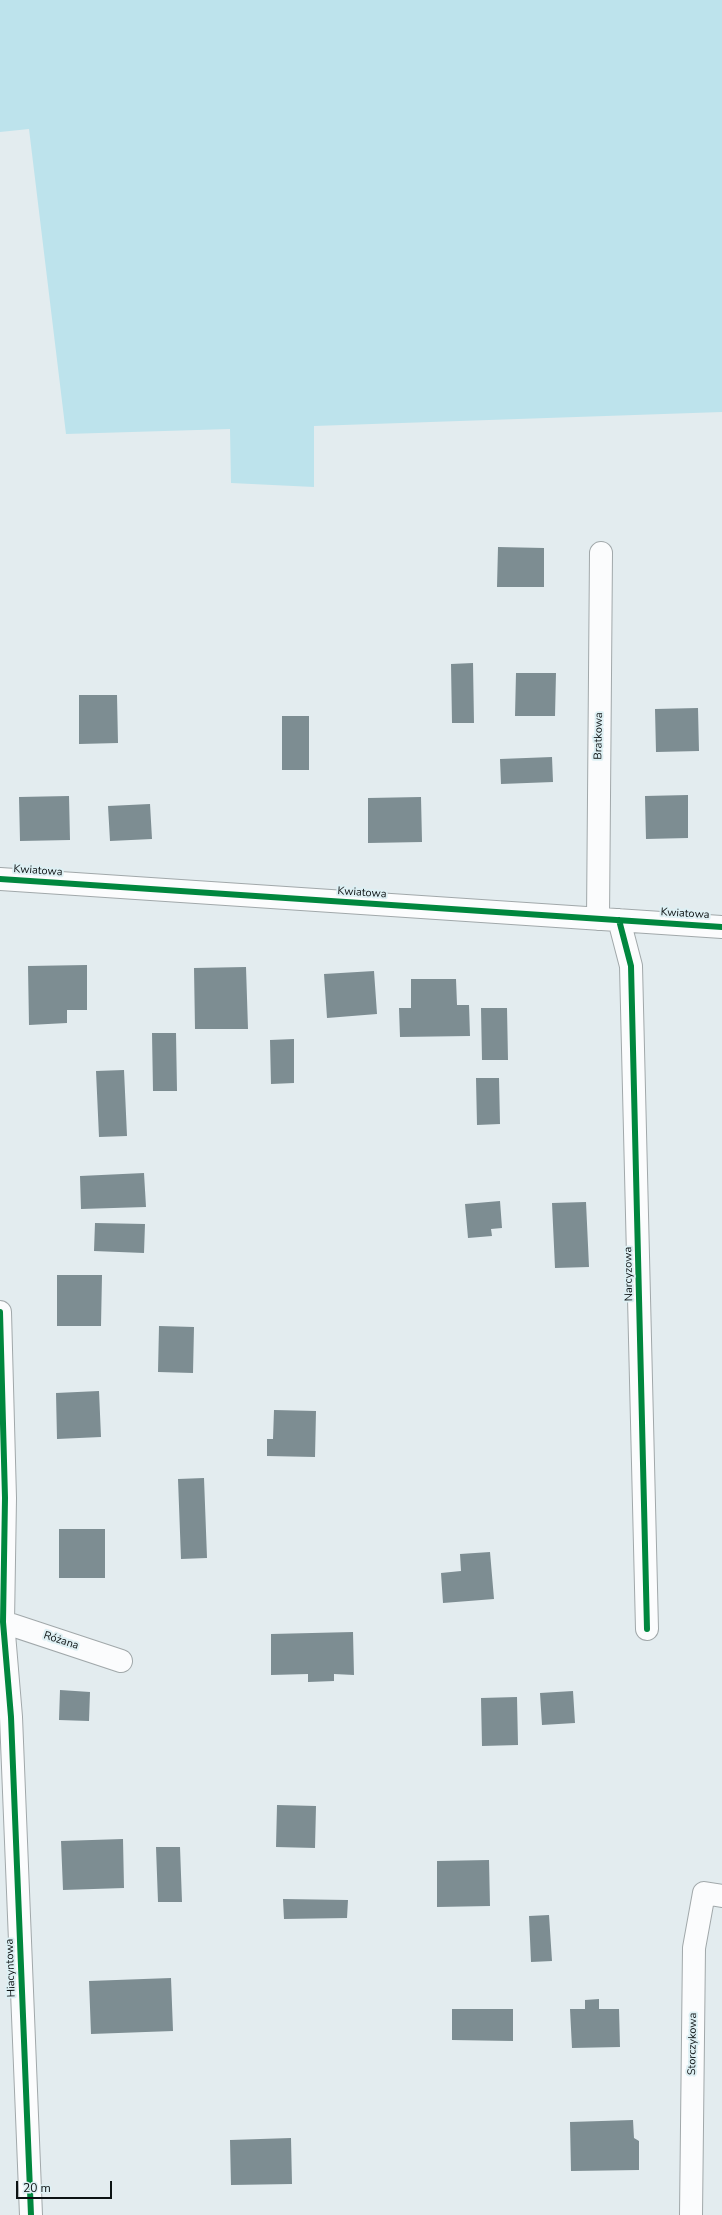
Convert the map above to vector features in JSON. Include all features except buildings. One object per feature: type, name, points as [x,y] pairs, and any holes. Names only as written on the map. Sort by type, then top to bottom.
[{"type":"street","name":"Bratkowa","points":[[601,553],[608,920]]},
{"type":"street","name":"Kwiatowa","points":[[0,879],[608,920],[722,926]]},
{"type":"street","name":"Narcyzowa","points":[[608,920],[632,966],[647,1629]]},
{"type":"street","name":"Hiacyntowa","points":[[0,1312],[5,1498],[2,1622],[11,1717],[31,2215]]},
{"type":"street","name":"Różana","points":[[2,1622],[121,1662]]},
{"type":"street","name":"Storczykowa","points":[[691,2215],[694,1948],[704,1893],[722,1896]]},
{"type":"shaded area","points":[[0,0],[722,0],[722,412],[314,426],[314,487],[231,483],[230,429],[66,434],[29,129],[0,132]]},
{"type":"cycle path","points":[[0,879],[722,927]]},
{"type":"cycle path","points":[[619,920],[631,966],[647,1629]]},
{"type":"cycle path","points":[[0,1312],[5,1498],[3,1622],[11,1717],[31,2215]]}]
